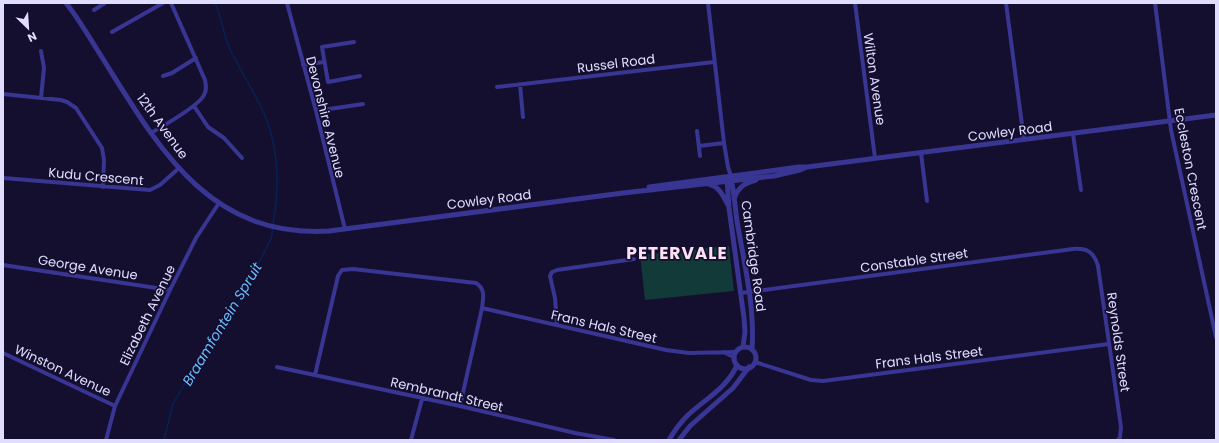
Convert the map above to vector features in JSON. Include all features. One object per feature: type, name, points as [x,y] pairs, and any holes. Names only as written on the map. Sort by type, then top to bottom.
[{"type":"street","name":"12th Avenue","points":[[66,3],[151,133],[179,168],[198,186],[219,203],[241,217],[278,229],[299,232],[345,229]]},
{"type":"street","points":[[94,10],[106,3]]},
{"type":"street","points":[[112,32],[163,3]]},
{"type":"street","points":[[151,133],[194,106],[202,99],[206,89],[205,80],[171,3]]},
{"type":"street","name":"Devonshire Avenue","points":[[287,3],[316,111],[345,229]]},
{"type":"street","name":"Cambridge Road","points":[[708,3],[728,167],[729,208],[745,332],[743,347]]},
{"type":"street","name":"Wilton Avenue","points":[[855,3],[875,158]]},
{"type":"street","points":[[1006,3],[1024,140]]},
{"type":"street","name":"Eccleston Crescent","points":[[1155,3],[1170,121],[1216,337]]},
{"type":"street","points":[[354,42],[322,47],[324,62],[328,82],[360,76]]},
{"type":"street","points":[[41,51],[44,68],[41,98]]},
{"type":"street","points":[[163,76],[176,71],[196,58]]},
{"type":"street","points":[[303,65],[324,62]]},
{"type":"street","name":"Russel Road","points":[[497,88],[714,62]]},
{"type":"street","points":[[520,85],[523,117]]},
{"type":"street","points":[[3,94],[67,102],[76,108],[102,148],[104,160],[102,187]]},
{"type":"street","points":[[316,111],[363,104]]},
{"type":"street","points":[[194,106],[211,129],[224,138],[242,158]]},
{"type":"street","name":"Cowley Road","points":[[345,229],[636,191],[702,184],[799,167],[921,153],[1216,115]]},
{"type":"street","points":[[697,131],[700,156]]},
{"type":"street","points":[[1073,134],[1081,190]]},
{"type":"street","points":[[699,146],[724,142]]},
{"type":"street","points":[[921,153],[926,202]]},
{"type":"street","name":"Cowley Road","points":[[636,191],[644,188],[774,176],[807,167]]},
{"type":"street","name":"Kudu Crescent","points":[[3,178],[150,190],[160,185],[179,168]]},
{"type":"street","points":[[734,200],[737,192],[742,186],[774,176]]},
{"type":"street","name":"Cambridge Road","points":[[729,179],[750,292],[753,334],[752,349]]},
{"type":"street","points":[[702,184],[710,184],[717,187],[729,208]]},
{"type":"street","name":"Elizabeth Avenue","points":[[106,440],[115,406],[170,290],[196,238],[219,203]]},
{"type":"street","name":"Constable Street","points":[[741,293],[1073,249],[1090,251]]},
{"type":"street","name":"Reynolds Street","points":[[1090,251],[1096,259],[1098,266],[1121,427],[1119,439]]},
{"type":"street","points":[[557,325],[555,298],[550,276],[552,272],[634,259]]},
{"type":"street","name":"George Avenue","points":[[3,264],[170,290]]},
{"type":"street","points":[[315,375],[338,276],[346,269],[476,283],[482,288],[482,308],[460,406]]},
{"type":"street","name":"Frans Hals Street","points":[[482,308],[666,350],[689,353],[722,352],[734,354]]},
{"type":"street","name":"Frans Hals Street","points":[[755,362],[811,380],[823,381],[1109,344]]},
{"type":"street","points":[[669,440],[684,419],[725,383],[737,365],[734,354],[739,348],[743,347],[752,349],[755,355],[755,362],[733,388],[690,426],[679,440]]},
{"type":"street","name":"Winston Avenue","points":[[3,353],[115,406]]},
{"type":"street","points":[[737,365],[742,368],[749,368]]},
{"type":"street","name":"Rembrandt Street","points":[[277,367],[460,406],[575,433],[614,440]]},
{"type":"street","points":[[411,440],[422,399]]},
{"type":"green space","points":[[729,246],[734,291],[645,300],[640,255]]},
{"type":"waterway","name":"Braamfontein Spruit","points":[[215,3],[230,49],[263,111],[272,138],[277,166],[277,195],[273,224]]},
{"type":"waterway","name":"Braamfontein Spruit","points":[[164,440],[173,404],[215,331],[238,303],[271,239],[273,228]]},
{"type":"district","name":"PETERVALE","points":[[677,253]]}]
